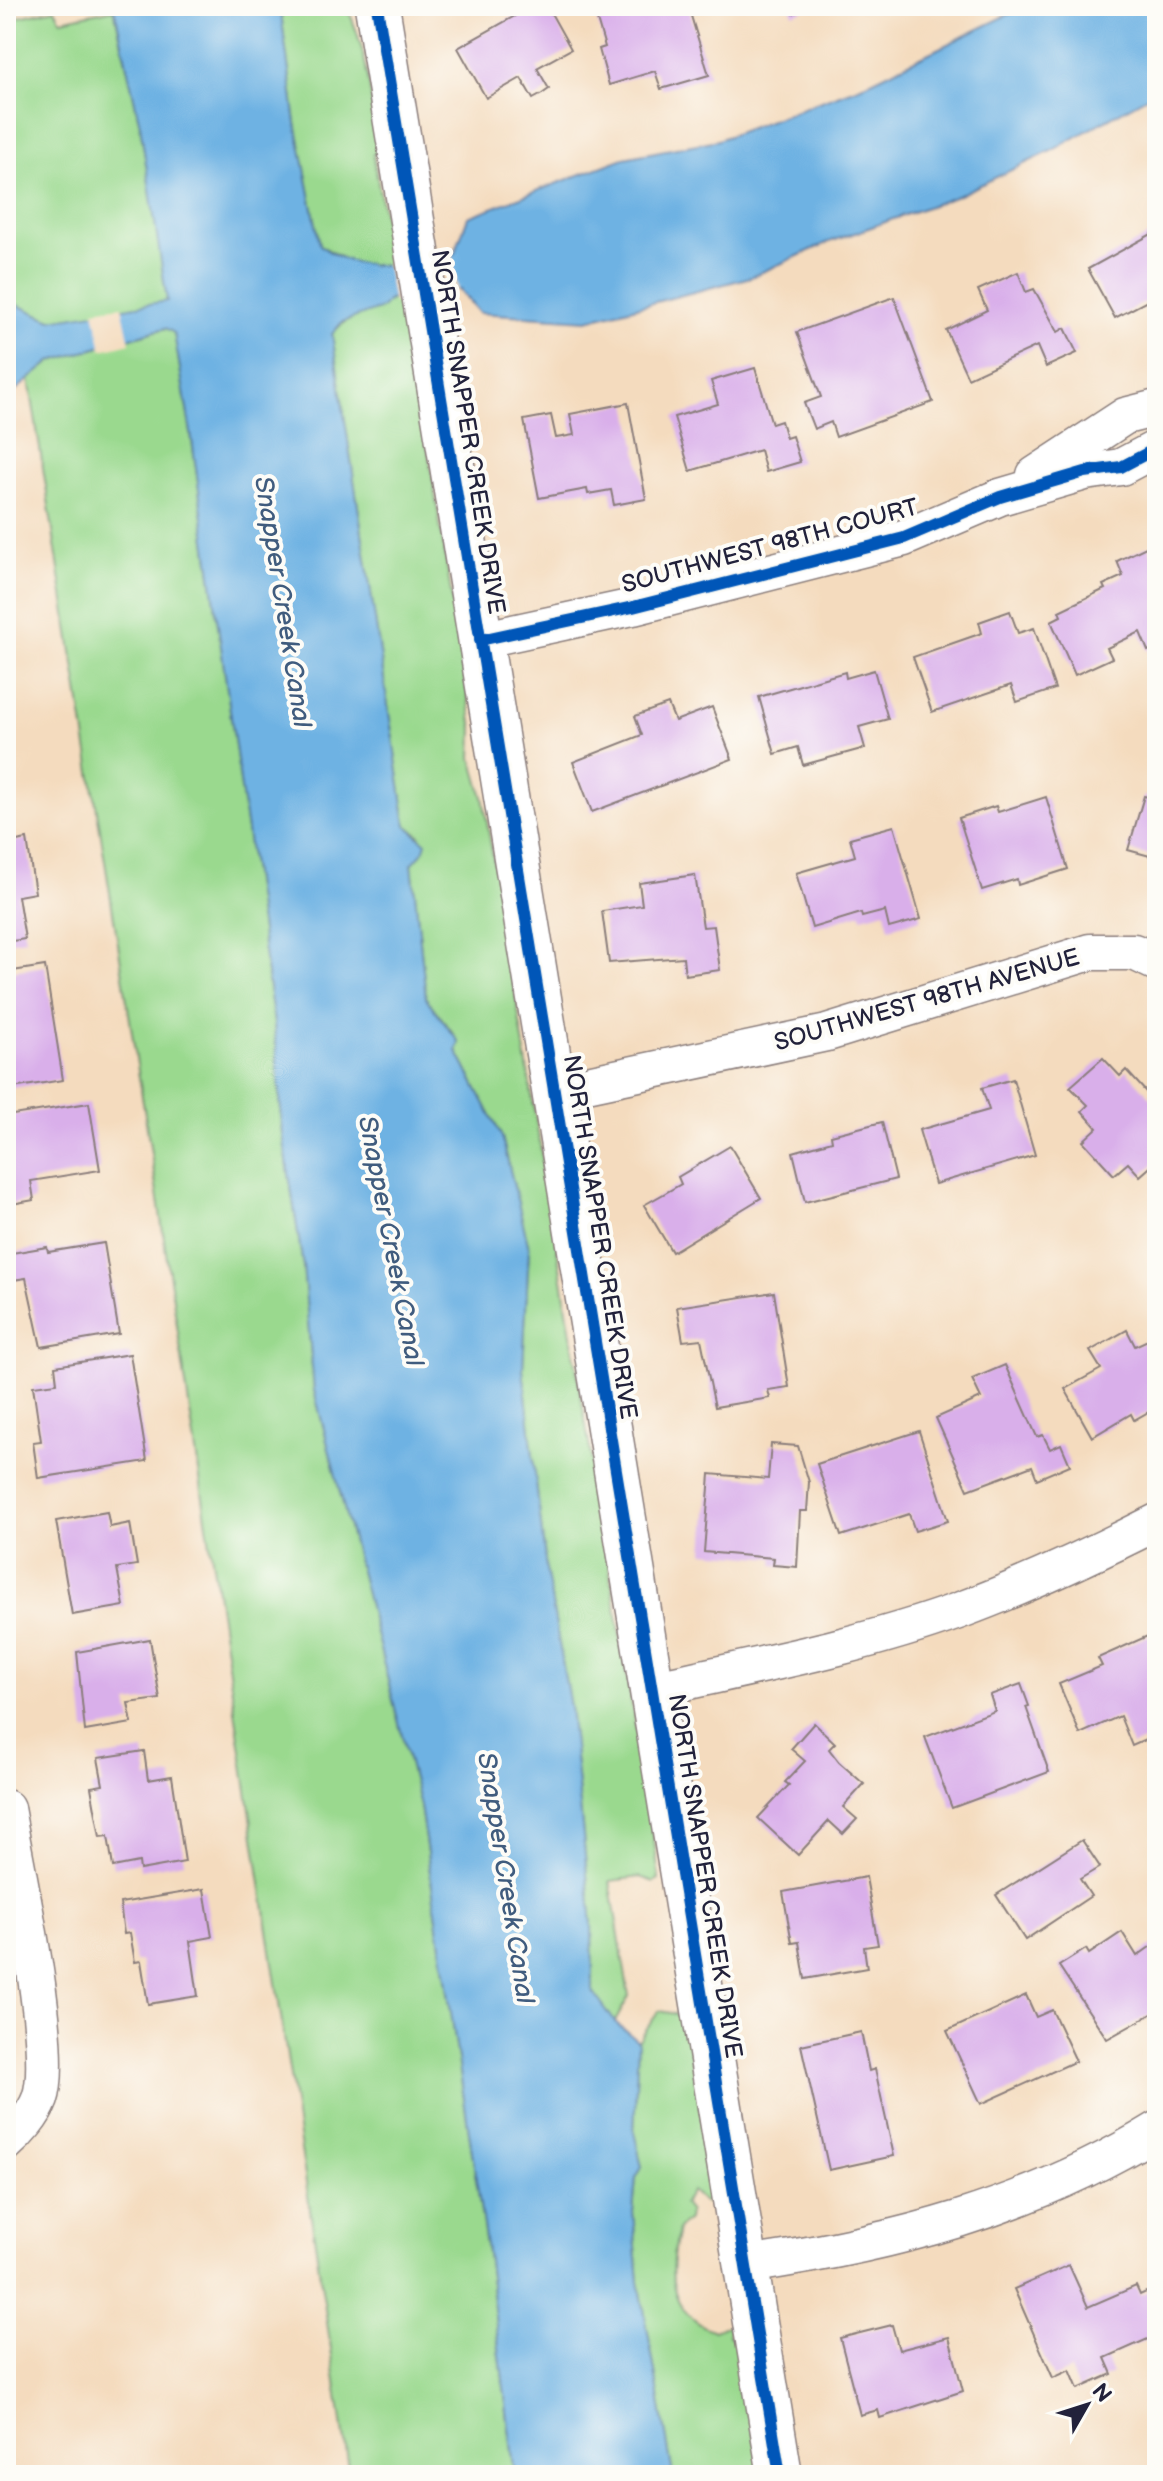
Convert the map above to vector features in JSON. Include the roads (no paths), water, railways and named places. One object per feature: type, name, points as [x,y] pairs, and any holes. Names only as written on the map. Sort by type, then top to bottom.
[{"type":"street","name":"NORTH SNAPPER CREEK DRIVE","points":[[377,6],[780,2475]]},
{"type":"street","name":"SOUTHWEST 98TH COURT","points":[[1000,497],[1125,416],[1157,408]]},
{"type":"street","name":"SOUTHWEST 98TH COURT","points":[[480,640],[633,607],[904,538],[1000,497],[1085,472],[1121,467],[1157,448]]},
{"type":"street","name":"SOUTHWEST 98TH AVENUE","points":[[554,1091],[827,1033],[1090,952],[1134,952],[1157,963]]},
{"type":"street","points":[[652,1689],[805,1656],[955,1612],[1045,1575],[1157,1522]]},
{"type":"street","points":[[6,1808],[44,2048],[44,2074],[39,2100],[6,2143]]},
{"type":"street","points":[[746,2265],[867,2246],[965,2219],[1066,2179],[1157,2130]]},
{"type":"water","name":"Snapper Creek Canal","points":[[114,6],[280,6],[296,123],[320,245],[351,261],[385,265],[454,255],[468,217],[624,158],[718,140],[861,86],[1026,6],[1157,6],[1157,91],[1051,151],[957,196],[827,243],[751,277],[587,320],[479,313],[460,290],[428,290],[389,300],[382,308],[342,322],[332,334],[406,825],[426,843],[423,852],[412,864],[426,998],[459,1042],[457,1051],[502,1137],[529,1248],[523,1369],[546,1569],[570,1707],[592,1924],[593,1991],[615,2022],[638,2041],[634,2132],[642,2167],[636,2178],[633,2212],[639,2281],[673,2475],[515,2475],[486,2245],[420,1806],[314,1390],[303,1266],[283,1135],[274,1023],[191,433],[174,333],[165,328],[52,361],[6,398],[6,300],[51,320],[167,301],[140,125]]}]
